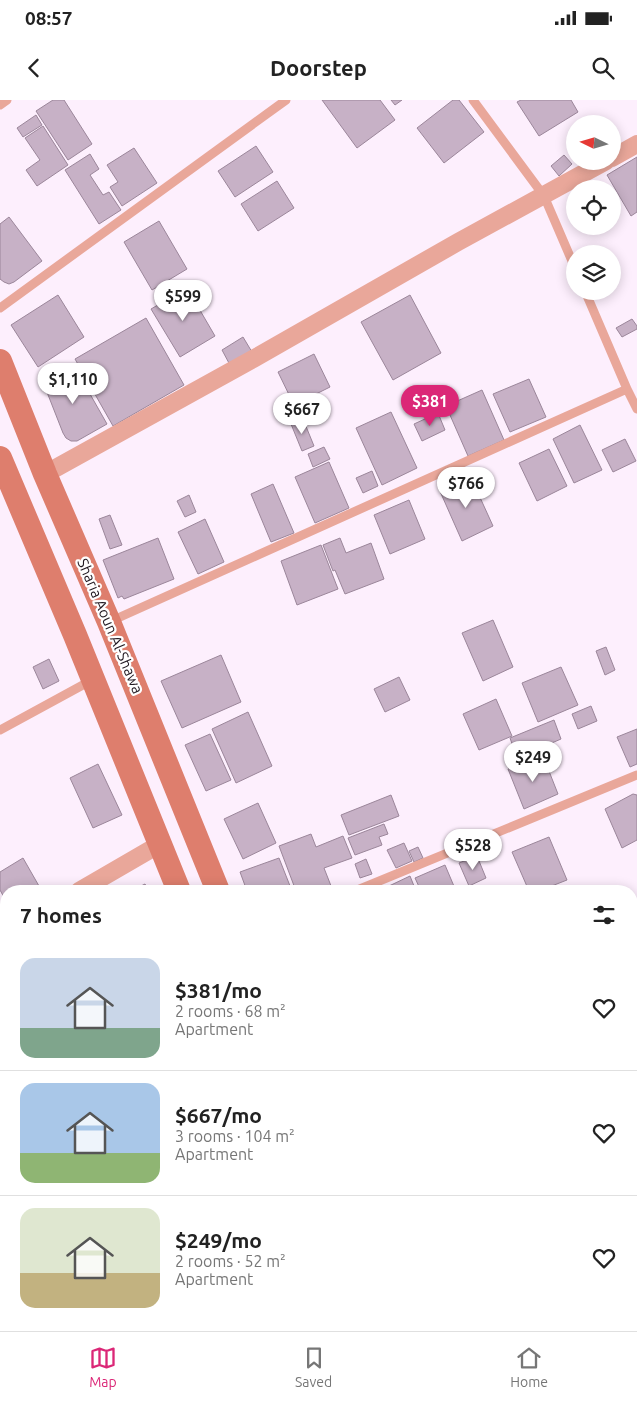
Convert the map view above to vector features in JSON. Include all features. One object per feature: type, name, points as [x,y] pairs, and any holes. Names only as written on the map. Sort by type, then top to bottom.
[{"type":"main road","name":"Sharia Aoun Al-Shawa","points":[[0,361],[45,474],[109,622],[216,885]]},
{"type":"main road","points":[[1,463],[93,679],[177,885]]},
{"type":"street","points":[[621,153],[637,144]]},
{"type":"street","points":[[45,474],[590,170]]},
{"type":"street","points":[[89,885],[160,844]]},
{"type":"lane","points":[[0,105],[7,100]]},
{"type":"lane","points":[[0,308],[286,100]]},
{"type":"lane","points":[[473,100],[544,196],[566,247]]},
{"type":"lane","points":[[589,300],[637,409]]},
{"type":"lane","points":[[109,622],[627,389]]},
{"type":"lane","points":[[0,730],[93,679]]},
{"type":"lane","points":[[370,885],[637,775]]},
{"type":"building","points":[[53,100],[64,100],[92,144],[68,160],[36,111]]},
{"type":"building","points":[[322,100],[380,100],[395,120],[357,148]]},
{"type":"building","points":[[391,100],[402,100],[395,105]]},
{"type":"building","points":[[453,100],[459,100],[484,132],[444,163],[417,128]]},
{"type":"building","points":[[521,100],[571,100],[578,112],[573,115],[566,115],[566,119],[539,136],[517,102]]},
{"type":"building","points":[[36,115],[42,125],[23,137],[17,128]]},
{"type":"building","points":[[43,126],[68,165],[37,186],[26,170],[40,160],[25,138]]},
{"type":"building","points":[[256,146],[273,172],[235,197],[218,171]]},
{"type":"building","points":[[134,148],[157,183],[122,206],[110,187],[118,182],[107,165]]},
{"type":"building","points":[[90,154],[99,169],[90,175],[103,195],[109,192],[121,210],[99,224],[65,170]]},
{"type":"building","points":[[564,155],[566,157],[566,170],[559,176],[551,166]]},
{"type":"building","points":[[637,157],[637,212],[631,216],[621,199],[621,180],[610,180],[607,175],[615,170],[621,170],[621,167]]},
{"type":"building","points":[[277,181],[294,208],[258,231],[241,204]]},
{"type":"building","points":[[9,217],[42,261],[9,284],[0,279],[0,224]]},
{"type":"building","points":[[159,221],[187,269],[152,290],[124,242]]},
{"type":"building","points":[[187,288],[215,336],[180,357],[151,309]]},
{"type":"building","points":[[58,295],[84,337],[38,367],[11,325]]},
{"type":"building","points":[[410,295],[441,353],[393,380],[361,322]]},
{"type":"building","points":[[146,318],[184,385],[113,426],[75,359]]},
{"type":"building","points":[[632,319],[637,329],[622,337],[616,328]]},
{"type":"building","points":[[243,337],[252,352],[230,365],[222,350]]},
{"type":"building","points":[[314,354],[330,387],[294,405],[278,372]]},
{"type":"building","points":[[73,364],[107,424],[77,441],[71,441],[63,433],[43,382]]},
{"type":"building","points":[[529,379],[546,417],[510,432],[493,394]]},
{"type":"building","points":[[482,390],[504,440],[468,456],[446,406]]},
{"type":"building","points":[[391,412],[417,468],[382,485],[356,428]]},
{"type":"building","points":[[438,413],[445,430],[422,441],[414,424]]},
{"type":"building","points":[[303,419],[314,446],[302,451],[291,424]]},
{"type":"building","points":[[580,425],[602,470],[574,483],[553,439]]},
{"type":"building","points":[[625,439],[636,461],[613,472],[602,450]]},
{"type":"building","points":[[324,447],[330,459],[313,467],[308,454]]},
{"type":"building","points":[[549,449],[567,486],[537,501],[519,463]]},
{"type":"building","points":[[329,462],[349,508],[315,523],[295,477]]},
{"type":"building","points":[[372,471],[378,486],[363,493],[356,478]]},
{"type":"building","points":[[459,480],[463,487],[473,482],[493,526],[462,541],[439,489]]},
{"type":"building","points":[[273,484],[294,533],[271,542],[251,494]]},
{"type":"building","points":[[189,495],[196,512],[185,517],[177,501]]},
{"type":"building","points":[[409,500],[425,539],[390,554],[374,515]]},
{"type":"building","points":[[110,515],[122,545],[110,549],[99,519]]},
{"type":"building","points":[[205,519],[224,562],[198,574],[178,532]]},
{"type":"building","points":[[158,538],[174,579],[124,599],[122,596],[118,598],[103,560]]},
{"type":"building","points":[[340,538],[346,553],[371,543],[384,579],[345,594],[335,570],[333,571],[323,545]]},
{"type":"building","points":[[321,545],[338,589],[297,605],[281,561]]},
{"type":"building","points":[[493,620],[513,667],[483,681],[462,633]]},
{"type":"building","points":[[606,647],[615,670],[605,675],[596,651]]},
{"type":"building","points":[[221,655],[241,702],[182,728],[161,681]]},
{"type":"building","points":[[49,659],[59,681],[43,689],[33,667]]},
{"type":"building","points":[[561,667],[578,705],[538,722],[522,683]]},
{"type":"building","points":[[399,677],[410,700],[385,712],[374,689]]},
{"type":"building","points":[[496,699],[512,736],[479,750],[463,714]]},
{"type":"building","points":[[591,706],[597,721],[578,729],[572,714]]},
{"type":"building","points":[[248,712],[272,766],[236,783],[212,729]]},
{"type":"building","points":[[554,720],[561,739],[517,758],[510,738]]},
{"type":"building","points":[[637,729],[637,764],[630,767],[617,737]]},
{"type":"building","points":[[210,734],[231,780],[206,791],[185,745]]},
{"type":"building","points":[[530,760],[533,766],[545,761],[558,794],[524,809],[508,769]]},
{"type":"building","points":[[98,764],[122,815],[93,828],[70,778]]},
{"type":"building","points":[[633,794],[637,795],[637,840],[622,848],[605,809]]},
{"type":"building","points":[[391,795],[399,816],[349,835],[341,815]]},
{"type":"building","points":[[258,803],[276,843],[243,859],[224,819]]},
{"type":"building","points":[[384,824],[388,834],[379,837],[382,845],[355,855],[348,838]]},
{"type":"building","points":[[311,834],[316,847],[343,836],[352,858],[324,868],[331,885],[294,885],[279,846]]},
{"type":"building","points":[[549,837],[567,880],[554,885],[526,885],[512,852]]},
{"type":"building","points":[[404,843],[412,861],[396,868],[387,850]]},
{"type":"building","points":[[418,847],[423,858],[414,862],[409,851]]},
{"type":"building","points":[[477,856],[486,878],[469,885],[459,863]]},
{"type":"building","points":[[23,858],[38,885],[0,885],[0,872]]},
{"type":"building","points":[[279,858],[290,885],[245,885],[240,872]]},
{"type":"building","points":[[366,859],[372,874],[360,878],[355,864]]},
{"type":"building","points":[[445,865],[453,885],[418,885],[415,878]]},
{"type":"building","points":[[410,876],[414,885],[391,885]]}]
